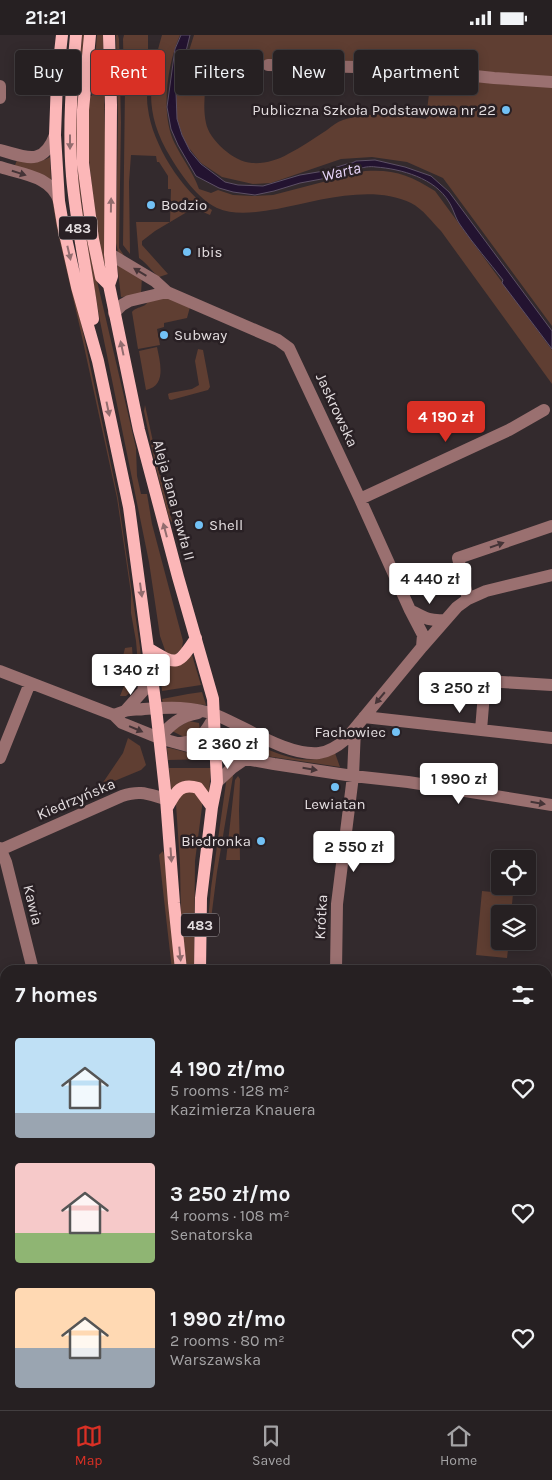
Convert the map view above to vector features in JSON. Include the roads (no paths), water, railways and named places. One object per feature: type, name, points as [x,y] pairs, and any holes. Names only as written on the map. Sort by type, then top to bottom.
[{"type":"main road","name":"483","points":[[62,35],[57,80],[55,135],[59,201],[77,287],[98,361],[129,507],[160,738],[174,903],[181,965]]},
{"type":"main road","name":"483","points":[[76,35],[77,50]]},
{"type":"main road","points":[[81,79],[90,35]]},
{"type":"main road","name":"Aleja Jana Pawła II","points":[[109,35],[111,105],[110,254],[112,275],[109,285],[139,430],[213,699],[209,713],[216,754],[217,782],[212,807],[202,898],[200,965]]},
{"type":"main road","name":"483","points":[[78,95],[70,143],[71,175],[98,361]]},
{"type":"main road","points":[[78,95],[89,215],[101,277],[109,285]]},
{"type":"main road","points":[[149,649],[166,660],[177,661],[185,655],[196,638]]},
{"type":"main road","points":[[167,803],[177,791],[189,786],[198,788],[212,807]]},
{"type":"street","points":[[268,65],[399,68],[494,78],[552,81]]},
{"type":"street","points":[[0,87],[0,98]]},
{"type":"street","points":[[0,150],[26,158],[34,158],[45,153],[52,145],[55,135]]},
{"type":"street","points":[[0,167],[45,182],[53,189],[59,201]]},
{"type":"street","name":"Jaskrowska","points":[[110,254],[155,281],[167,292],[278,340],[289,348],[423,635],[422,647]]},
{"type":"street","points":[[114,313],[129,301],[167,292]]},
{"type":"street","points":[[360,499],[509,430],[544,410]]},
{"type":"street","points":[[468,599],[458,558],[552,526]]},
{"type":"street","points":[[0,671],[120,713],[176,707],[209,713],[286,748],[302,752],[320,753],[328,751],[341,743],[355,729],[457,607],[468,599],[486,591],[552,575]]},
{"type":"street","points":[[410,610],[428,620],[445,620]]},
{"type":"street","points":[[120,713],[143,691],[144,686],[151,678]]},
{"type":"street","points":[[481,730],[485,681],[552,685]]},
{"type":"street","points":[[0,758],[30,683]]},
{"type":"street","points":[[120,713],[122,723],[160,738],[216,754],[552,805]]},
{"type":"street","points":[[160,738],[176,721],[189,714],[209,713]]},
{"type":"street","points":[[180,744],[191,742],[202,736],[206,731],[209,713]]},
{"type":"street","points":[[364,717],[552,738]]},
{"type":"street","name":"Krótka","points":[[336,965],[335,941],[339,879],[353,776],[355,729]]},
{"type":"street","points":[[354,753],[360,767],[369,777]]},
{"type":"street","points":[[217,782],[245,759]]},
{"type":"street","name":"Kiedrzyńska","points":[[0,849],[134,792],[145,793],[167,803]]},
{"type":"street","name":"Kawia","points":[[0,849],[6,862],[32,965]]},
{"type":"water","name":"Warta","points":[[181,35],[190,35],[186,50],[175,50],[177,119],[190,151],[201,164],[225,182],[238,185],[263,186],[356,161],[375,160],[405,167],[431,176],[449,192],[552,331],[552,349],[502,283],[503,280],[461,226],[451,205],[443,194],[417,176],[386,168],[369,167],[361,168],[347,175],[300,183],[255,195],[219,188],[196,176],[171,129],[167,107],[175,49]]},
{"type":"place","name":"Publiczna Szkoła Podstawowa nr 22","points":[[506,110]]},
{"type":"place","name":"Bodzio","points":[[151,205]]},
{"type":"place","name":"Ibis","points":[[187,252]]},
{"type":"place","name":"Subway","points":[[164,335]]},
{"type":"place","name":"Shell","points":[[199,525]]},
{"type":"place","name":"Fachowiec","points":[[396,732]]},
{"type":"place","name":"Lewiatan","points":[[335,787]]},
{"type":"place","name":"Biedronka","points":[[261,841]]}]
